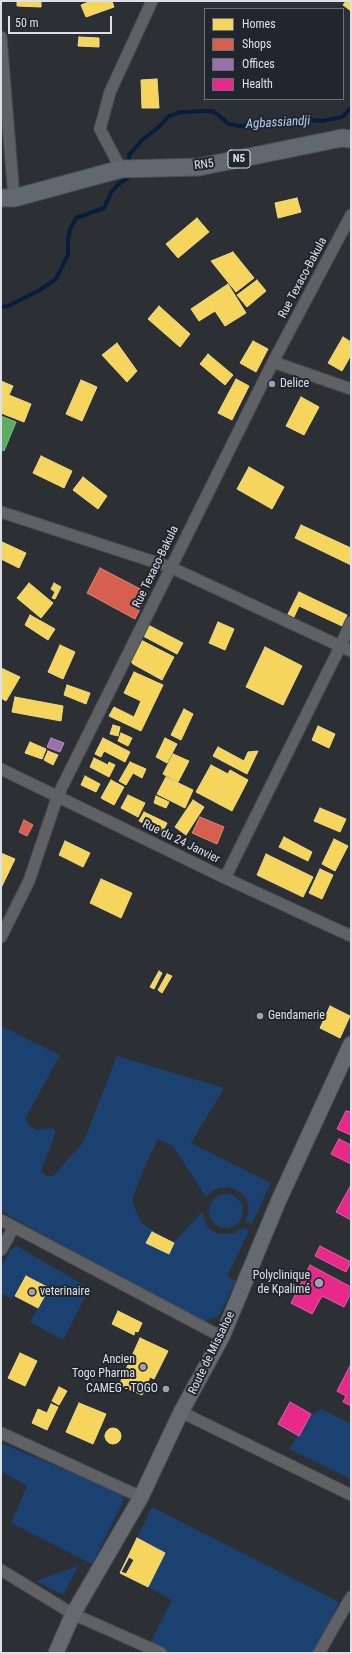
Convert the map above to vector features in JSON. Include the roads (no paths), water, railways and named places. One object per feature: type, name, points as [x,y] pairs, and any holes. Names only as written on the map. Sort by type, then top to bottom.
[{"type":"main road","name":"RN5","points":[[128,169],[199,166],[348,136]]},
{"type":"main road","name":"N5","points":[[8,198],[128,169]]},
{"type":"main road","name":"Route de Missahoe","points":[[56,1653],[73,1614],[141,1497],[181,1412],[222,1337],[278,1202],[351,1044]]},
{"type":"street","points":[[128,169],[100,128],[110,92],[152,1]]},
{"type":"street","points":[[1,37],[8,198]]},
{"type":"street","name":"Rue Texaco-Bakula","points":[[1,937],[29,881],[58,795],[273,362],[351,215]]},
{"type":"street","points":[[273,362],[351,389]]},
{"type":"street","points":[[1,512],[170,567],[346,648]]},
{"type":"street","points":[[225,878],[346,648],[351,622]]},
{"type":"street","name":"Rue du 24 Janvier","points":[[1,769],[58,795],[225,878],[351,936]]},
{"type":"street","points":[[1,1220],[222,1337]]},
{"type":"street","points":[[1,1250],[14,1227]]},
{"type":"street","points":[[181,1412],[351,1495]]},
{"type":"street","points":[[1,1433],[141,1497]]},
{"type":"street","points":[[1,1570],[73,1614],[161,1653]]},
{"type":"street","points":[[319,1653],[351,1597]]},
{"type":"waterway","name":"Agbassiandji","points":[[129,165],[129,155],[142,140],[159,127],[169,116],[182,112],[213,111],[229,124],[240,126],[276,124],[303,119],[322,121],[342,117],[351,108]]},
{"type":"waterway","name":"Agbassiandji","points":[[1,307],[8,306],[38,291],[56,279],[68,255],[70,229],[76,218],[104,208],[112,191],[128,178],[129,173]]},
{"type":"place","name":"Delice","points":[[272,384]]},
{"type":"place","name":"Gendamerie","points":[[260,1016]]},
{"type":"place","name":"Polyclinique de Kpalimé","points":[[319,1283]]},
{"type":"place","name":"veterinaire","points":[[32,1292]]},
{"type":"place","name":"Ancien Togo Pharma","points":[[143,1367]]},
{"type":"place","name":"CAMEG - TOGO","points":[[166,1389]]}]
